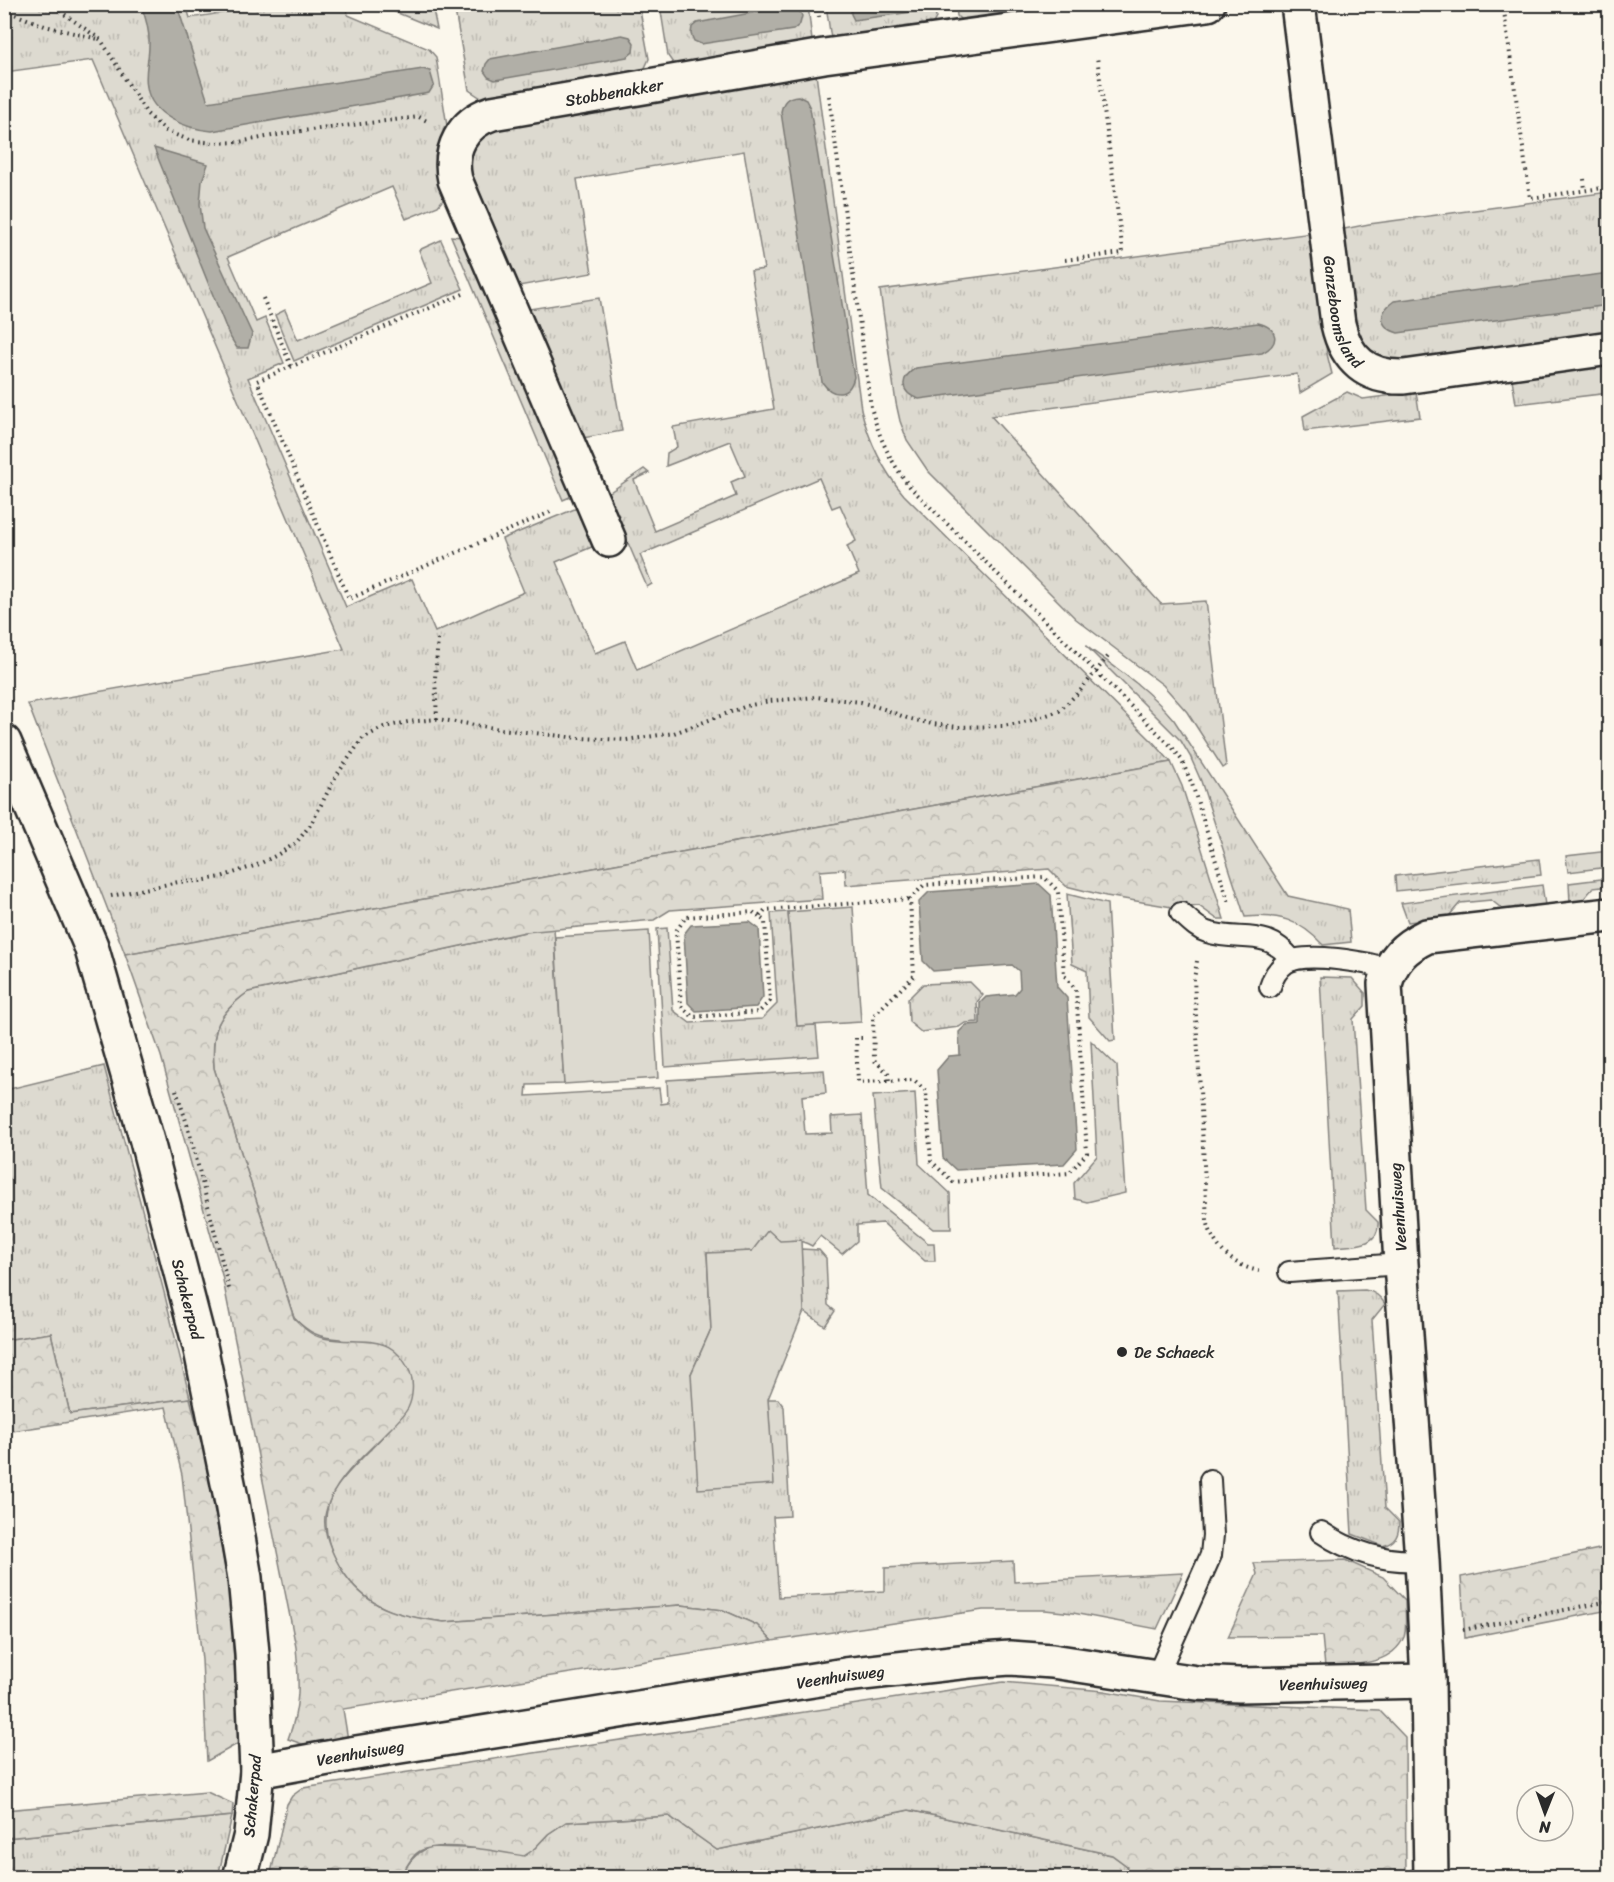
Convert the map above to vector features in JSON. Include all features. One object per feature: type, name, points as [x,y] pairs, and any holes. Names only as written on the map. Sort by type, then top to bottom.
[{"type":"street","name":"Stobbenakker","points":[[461,136],[474,122],[492,113],[824,57],[1208,4]]},
{"type":"street","name":"Ganzeboomsland","points":[[1298,4],[1338,324],[1341,338],[1355,360],[1377,374],[1389,378],[1610,348]]},
{"type":"street","points":[[461,136],[455,148],[453,161],[455,180],[609,540]]},
{"type":"street","name":"Schakerpad","points":[[4,742],[91,946],[147,1141],[201,1350],[245,1578],[252,1653],[257,1771],[251,1833],[240,1878]]},
{"type":"street","points":[[1389,970],[1406,948],[1427,936],[1610,915]]},
{"type":"street","name":"Veenhuisweg","points":[[1389,970],[1385,984],[1385,1000],[1428,1681],[1431,1878]]},
{"type":"street","name":"Veenhuisweg","points":[[257,1771],[845,1675],[969,1661],[1010,1658],[1052,1661],[1156,1678],[1239,1686],[1428,1681]]},
{"type":"lane","points":[[1181,913],[1205,931],[1269,940],[1283,948],[1292,960]]},
{"type":"lane","points":[[1270,987],[1278,970],[1299,958],[1360,962],[1389,970]]},
{"type":"lane","points":[[1289,1272],[1401,1264]]},
{"type":"lane","points":[[1156,1678],[1211,1555],[1214,1535],[1210,1480]]},
{"type":"lane","points":[[1321,1532],[1344,1545],[1388,1560],[1422,1560]]},
{"type":"path","points":[[4,8],[15,4]]},
{"type":"path","points":[[50,4],[101,40],[147,114],[166,130],[189,140],[214,143],[239,142],[294,132],[419,117],[461,136]]},
{"type":"path","points":[[1503,4],[1530,198],[1610,187]]},
{"type":"path","points":[[4,8],[45,26],[101,40]]},
{"type":"path","points":[[1065,260],[1123,253],[1092,20]]},
{"type":"path","points":[[824,57],[871,407],[876,428],[886,451],[898,472],[911,488],[1096,670],[1181,759],[1192,784],[1239,935]]},
{"type":"path","points":[[1584,179],[1586,190]]},
{"type":"path","points":[[469,291],[257,381],[349,599],[590,495]]},
{"type":"path","points":[[263,298],[291,366]]},
{"type":"path","points":[[437,719],[435,678],[438,639]]},
{"type":"path","points":[[112,896],[178,882],[221,877],[257,865],[277,855],[296,843],[311,824],[336,776],[363,738],[384,727],[437,719],[586,739],[626,740],[674,733],[747,706],[769,701],[816,697],[861,702],[932,724],[957,727],[1003,726],[1029,721],[1059,711],[1080,691],[1110,654]]},
{"type":"path","points":[[759,917],[765,910],[910,899],[924,885],[1044,877],[1058,891],[1064,975],[1077,990],[1087,1153],[1069,1173],[953,1182],[931,1161],[926,1091],[914,1080],[858,1082],[859,1050],[856,1038],[862,1038]]},
{"type":"path","points":[[889,1081],[888,1073],[874,1060],[873,1016],[914,976],[910,899]]},
{"type":"path","points":[[753,912],[759,917],[765,921],[770,1001],[759,1012],[693,1017],[681,1006],[676,931],[686,917],[753,912]]},
{"type":"path","points":[[1205,931],[1194,979],[1205,1196],[1210,1232],[1224,1253],[1244,1267],[1289,1272]]},
{"type":"path","points":[[856,1044],[862,1044]]},
{"type":"path","points":[[1425,1638],[1610,1601]]},
{"type":"green space","points":[[4,5],[186,5],[190,18],[272,5],[346,5],[348,15],[429,49],[436,57],[447,126],[436,152],[436,173],[445,197],[438,206],[406,219],[392,187],[228,257],[256,322],[265,318],[284,363],[248,378],[346,607],[412,579],[435,632],[524,592],[502,539],[577,508],[594,546],[556,562],[595,653],[625,641],[637,670],[859,574],[847,546],[856,541],[840,505],[832,508],[819,478],[640,555],[652,584],[647,587],[607,494],[644,469],[649,473],[634,480],[655,531],[736,496],[731,482],[745,476],[730,441],[666,466],[667,453],[677,447],[673,427],[774,409],[751,271],[764,269],[744,151],[577,179],[592,273],[519,286],[472,174],[473,153],[478,142],[495,129],[816,74],[861,409],[877,455],[904,495],[1171,762],[125,954],[28,704],[344,649],[93,60],[5,72]]},
{"type":"green space","points":[[378,5],[432,5],[437,29]]},
{"type":"green space","points":[[454,5],[639,5],[649,59],[643,72],[484,100],[469,90]]},
{"type":"green space","points":[[660,5],[808,5],[812,41],[675,66],[668,56]]},
{"type":"green space","points":[[826,5],[935,5],[936,18],[932,25],[831,39]]},
{"type":"green space","points":[[956,5],[1090,5],[963,22],[957,16]]},
{"type":"green space","points":[[1609,192],[1609,333],[1396,362],[1376,353],[1365,344],[1360,335],[1353,307],[1344,229]]},
{"type":"green space","points":[[1312,233],[1327,354],[1332,374],[1300,393],[1297,374],[991,416],[1161,604],[1206,601],[1226,766],[1223,768],[1187,712],[1163,685],[1076,619],[928,471],[907,440],[900,421],[880,290]]},
{"type":"green space","points":[[451,236],[462,237],[572,496],[563,500]]},
{"type":"green space","points":[[441,240],[463,289],[294,361],[275,315],[285,310],[298,340],[432,283],[419,250]]},
{"type":"green space","points":[[599,298],[622,431],[583,438],[529,309]]},
{"type":"green space","points":[[1609,365],[1609,393],[1516,404],[1512,379]]},
{"type":"green space","points":[[1347,392],[1363,399],[1416,392],[1420,417],[1305,431],[1303,416]]},
{"type":"green space","points":[[1086,646],[1144,689],[1174,720],[1288,896],[1348,909],[1351,942],[1323,945],[1305,929],[1288,920],[1268,916],[1245,917],[1201,781],[1190,756],[1181,741]]},
{"type":"green space","points":[[1171,762],[1182,786],[1224,919],[1217,919],[1199,906],[1178,908],[1106,896],[1066,886],[1049,869],[846,885],[845,869],[820,871],[822,899],[670,910],[654,920],[525,932],[248,992],[229,1008],[215,1033],[214,1068],[294,1318],[307,1331],[319,1337],[383,1344],[402,1359],[411,1376],[412,1395],[406,1411],[343,1478],[330,1499],[326,1511],[325,1525],[330,1547],[350,1581],[361,1593],[384,1608],[444,1622],[681,1605],[723,1610],[757,1625],[772,1641],[343,1709],[348,1740],[302,1744],[288,1739],[298,1693],[296,1647],[222,1275],[161,1056],[125,954]]},
{"type":"green space","points":[[1609,851],[1609,867],[1568,872],[1566,856]]},
{"type":"green space","points":[[1539,859],[1541,875],[1396,891],[1395,876]]},
{"type":"green space","points":[[1609,878],[1609,886],[1593,888],[1581,902],[1570,903],[1569,883]]},
{"type":"green space","points":[[1542,885],[1545,905],[1505,911],[1491,900],[1460,903],[1448,917],[1408,922],[1401,903]]},
{"type":"green space","points":[[1067,894],[1107,904],[1115,1040],[1110,1041],[1089,1017],[1087,971],[1072,964]]},
{"type":"green space","points":[[853,907],[861,1022],[797,1026],[788,912]]},
{"type":"green space","points":[[788,912],[797,1026],[816,1025],[819,1056],[665,1067],[657,929],[667,928],[673,1010],[690,1023],[762,1019],[777,1004],[771,913]]},
{"type":"green space","points":[[554,928],[564,1084],[527,1085],[526,1096],[659,1088],[661,1104],[668,1103],[667,1080],[824,1070],[826,1093],[802,1096],[805,1134],[832,1133],[831,1117],[862,1115],[868,1195],[928,1243],[934,1243],[935,1261],[925,1261],[883,1223],[857,1225],[857,1241],[842,1254],[820,1236],[812,1246],[803,1242],[788,1241],[751,1251],[707,1253],[711,1329],[691,1374],[773,1484],[768,1399],[778,1399],[784,1407],[790,1516],[773,1517],[779,1597],[885,1591],[885,1568],[1013,1561],[1014,1582],[1183,1573],[1157,1629],[1073,1613],[1045,1610],[983,1610],[772,1641],[757,1625],[723,1610],[681,1605],[444,1622],[412,1617],[389,1610],[368,1599],[355,1587],[335,1559],[326,1526],[327,1509],[333,1493],[343,1479],[408,1407],[340,1339],[315,1334],[294,1318],[214,1068],[215,1033],[229,1008],[248,992],[525,932]]},
{"type":"green space","points":[[649,931],[658,1078],[564,1084],[555,937]]},
{"type":"green space","points":[[1320,977],[1352,978],[1365,993],[1365,1006],[1353,1019],[1366,1210],[1378,1222],[1378,1230],[1370,1240],[1350,1246],[1335,1247]]},
{"type":"green space","points":[[970,982],[983,995],[977,1002],[978,1022],[921,1032],[909,1022],[908,999],[923,984]]},
{"type":"green space","points":[[1091,1041],[1117,1066],[1125,1193],[1087,1202],[1075,1199],[1074,1183],[1097,1156]]},
{"type":"green space","points":[[104,1066],[190,1398],[70,1414],[51,1333],[5,1340],[5,1090]]},
{"type":"green space","points":[[915,1093],[919,1164],[950,1193],[951,1229],[933,1229],[882,1188],[873,1096]]},
{"type":"green space","points":[[768,1230],[780,1241],[801,1240],[804,1311],[768,1399],[774,1484],[698,1489],[691,1374],[711,1329],[707,1253],[752,1251]]},
{"type":"green space","points":[[801,1249],[819,1250],[826,1258],[828,1305],[835,1311],[825,1326],[804,1311]]},
{"type":"green space","points":[[1365,1290],[1377,1295],[1385,1304],[1372,1320],[1385,1508],[1399,1522],[1396,1537],[1383,1546],[1352,1534],[1338,1291]]},
{"type":"green space","points":[[51,1333],[70,1414],[190,1398],[204,1453],[230,1594],[239,1743],[207,1761],[202,1660],[182,1475],[166,1407],[5,1432],[5,1340]]},
{"type":"green space","points":[[1609,1547],[1609,1610],[1465,1638],[1461,1577]]},
{"type":"green space","points":[[1345,1560],[1383,1577],[1405,1600],[1404,1637],[1390,1654],[1369,1662],[1325,1667],[1322,1636],[1228,1637],[1257,1574],[1254,1563]]},
{"type":"green space","points":[[1003,1682],[1104,1691],[1160,1701],[1379,1710],[1405,1737],[1406,1877],[1124,1877],[1127,1866],[1112,1855],[909,1810],[717,1850],[669,1816],[566,1822],[548,1834],[524,1856],[470,1848],[441,1847],[429,1848],[417,1853],[401,1877],[270,1877],[287,1804],[292,1796],[303,1788]]},
{"type":"green space","points":[[207,1792],[233,1804],[232,1816],[5,1838],[5,1810]]},
{"type":"green space","points":[[909,1810],[1112,1855],[1127,1866],[1124,1878],[401,1878],[412,1859],[430,1847],[533,1850],[548,1834],[566,1822],[669,1816],[717,1850]]},
{"type":"green space","points":[[232,1816],[218,1877],[5,1878],[5,1838]]},
{"type":"shaded area","points":[[141,5],[177,5],[208,102],[423,69],[430,71],[434,85],[429,93],[212,131],[202,130],[172,119],[155,106],[150,97],[146,77],[149,35]]},
{"type":"shaded area","points":[[854,5],[931,5],[926,10],[854,20],[851,7]]},
{"type":"shaded area","points":[[789,6],[798,8],[802,16],[800,24],[793,30],[701,44],[694,41],[691,34],[692,27],[697,23]]},
{"type":"shaded area","points":[[622,35],[630,37],[634,43],[633,52],[627,57],[495,80],[488,77],[484,71],[490,59]]},
{"type":"shaded area","points":[[798,96],[806,100],[810,108],[854,377],[852,384],[845,392],[840,393],[831,391],[822,382],[781,112],[786,100]]},
{"type":"shaded area","points":[[154,148],[208,164],[202,181],[200,204],[203,228],[252,334],[248,348],[237,348],[229,335]]},
{"type":"shaded area","points":[[1609,273],[1609,305],[1398,333],[1387,327],[1382,319],[1385,310],[1394,301]]},
{"type":"shaded area","points":[[1258,323],[1270,328],[1275,336],[1272,345],[1262,353],[919,399],[908,393],[904,385],[907,376],[916,368]]},
{"type":"shaded area","points":[[1039,884],[1051,895],[1057,987],[1067,998],[1077,1149],[1064,1164],[956,1170],[943,1158],[937,1070],[949,1056],[960,1055],[959,1032],[966,1025],[980,1024],[980,1003],[986,997],[1015,994],[1020,988],[1019,971],[1012,965],[933,971],[923,961],[919,902],[929,892]]},
{"type":"shaded area","points":[[750,922],[759,929],[763,997],[756,1007],[696,1011],[688,1003],[684,934],[691,925]]},
{"type":"place","name":"De Schaeck","points":[[1122,1352]]}]
